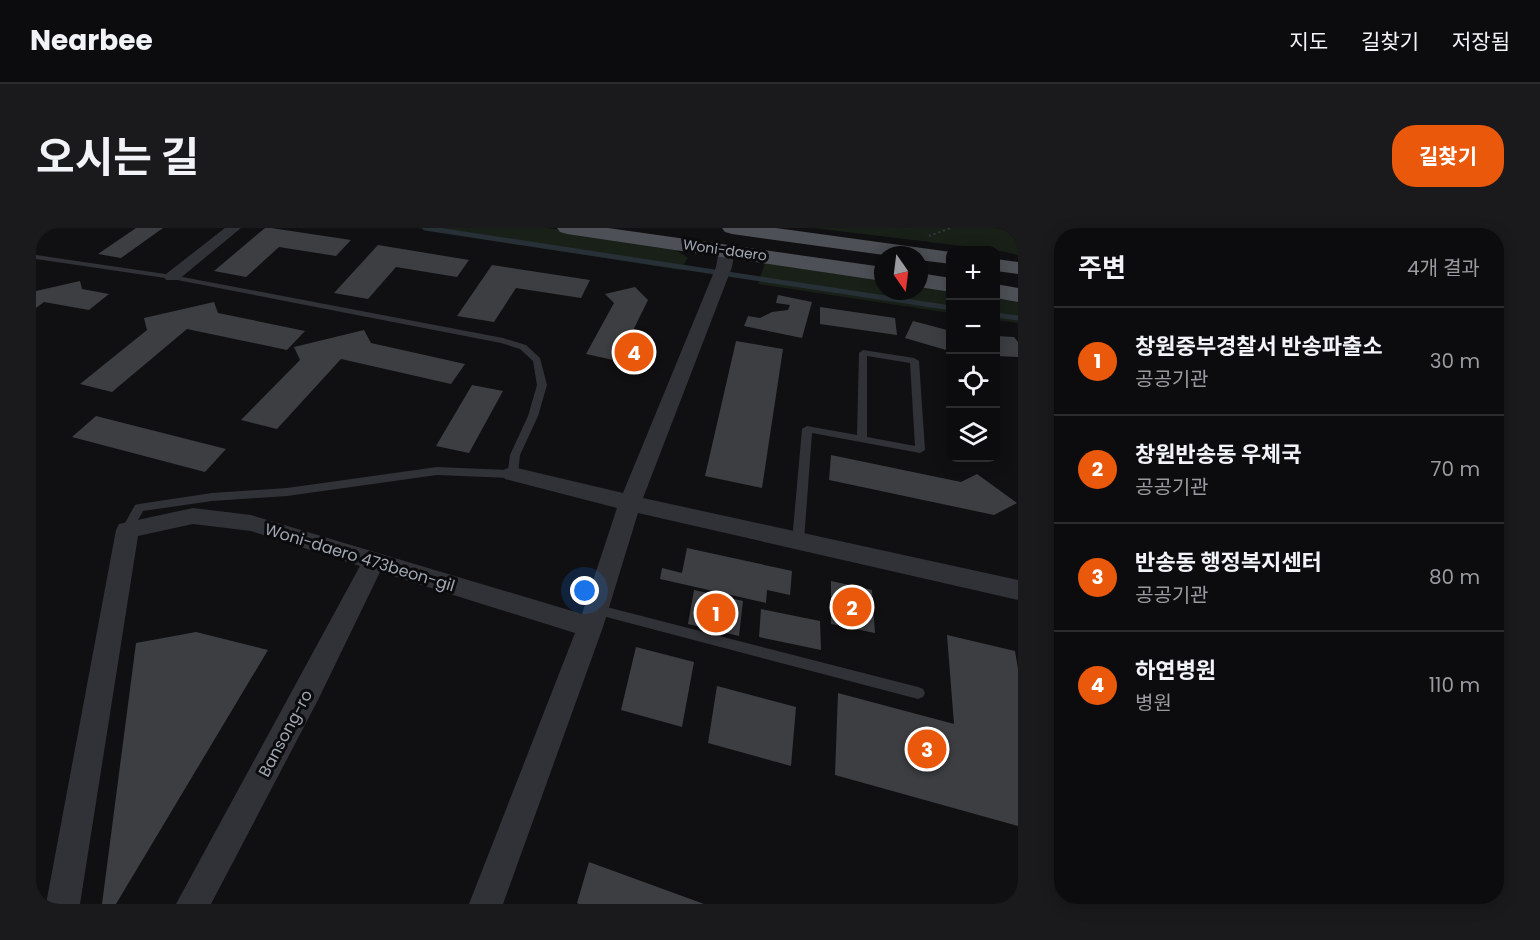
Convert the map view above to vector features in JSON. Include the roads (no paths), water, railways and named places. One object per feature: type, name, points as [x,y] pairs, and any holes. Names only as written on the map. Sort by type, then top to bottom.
[{"type":"main road","name":"Woni-daero","points":[[567,228],[722,267],[874,274]]},
{"type":"main road","name":"Woni-daero","points":[[732,228],[946,257]]},
{"type":"main road","points":[[1000,266],[1018,268]]},
{"type":"main road","points":[[928,281],[946,284]]},
{"type":"main road","points":[[1000,292],[1018,295]]},
{"type":"street","points":[[172,278],[234,228]]},
{"type":"street","points":[[486,904],[592,618],[630,503],[722,267]]},
{"type":"street","points":[[513,474],[630,503],[1018,590]]},
{"type":"street","name":"Woni-daero 473beon-gil","points":[[127,530],[194,516],[239,522],[374,561],[592,618]]},
{"type":"street","points":[[63,904],[127,530]]},
{"type":"street","name":"Bansong-ro","points":[[193,904],[308,691],[374,561]]},
{"type":"lane","points":[[36,257],[172,278],[503,341],[523,347],[537,360],[542,386],[533,416],[515,455],[513,474],[437,471],[287,492],[212,497],[139,508],[127,530]]},
{"type":"lane","points":[[798,541],[807,429],[920,450],[914,361],[863,353],[862,439]]},
{"type":"lane","points":[[592,618],[918,693]]},
{"type":"waterway","points":[[425,228],[946,307]]},
{"type":"waterway","points":[[1000,316],[1018,318]]},
{"type":"place","name":"하연병원","points":[[634,352]]},
{"type":"place","name":"창원반송동 우체국","points":[[852,607]]},
{"type":"place","name":"창원중부경찰서 반송파출소","points":[[716,613]]},
{"type":"place","name":"반송동 행정복지센터","points":[[927,749]]}]
